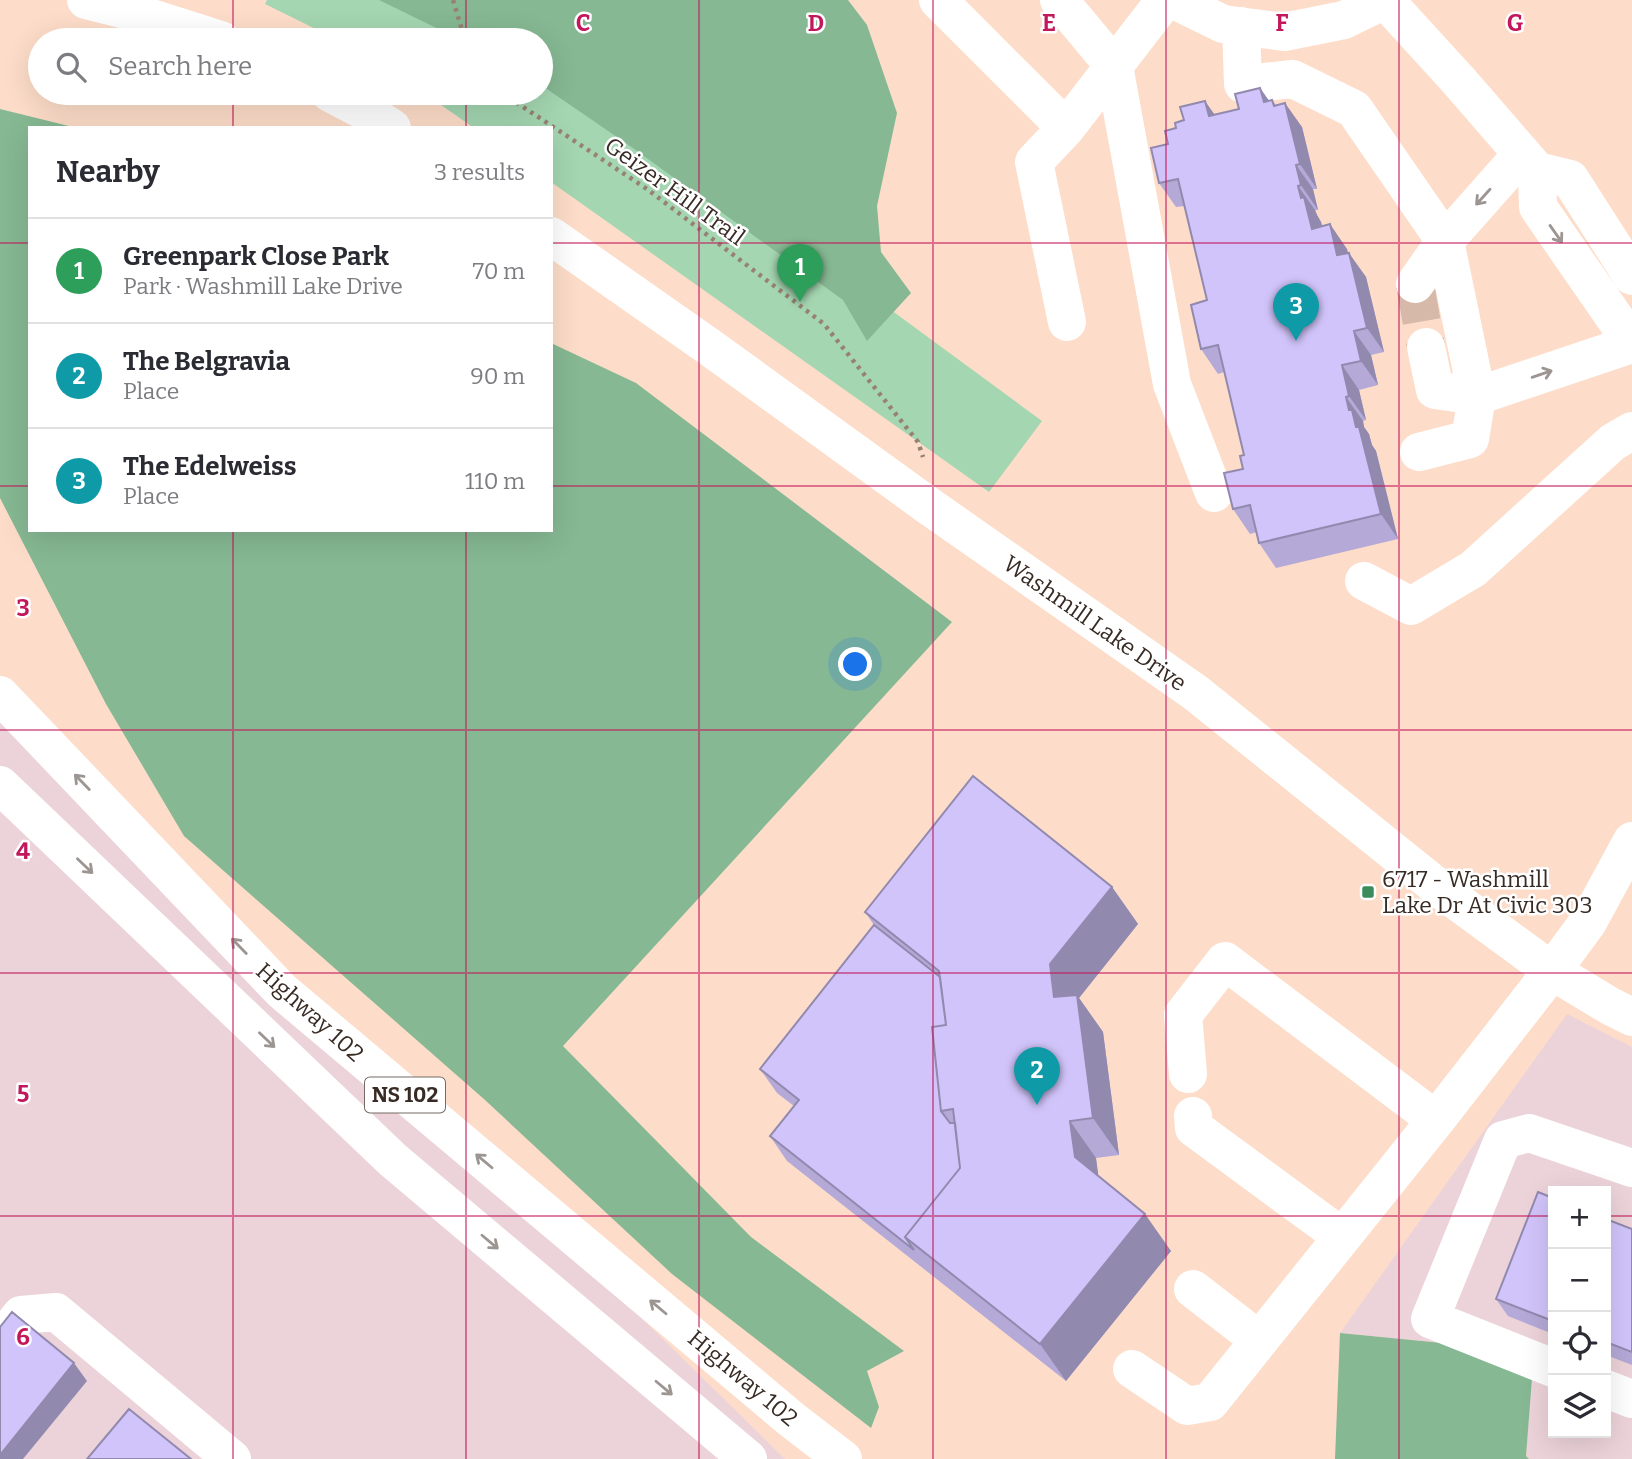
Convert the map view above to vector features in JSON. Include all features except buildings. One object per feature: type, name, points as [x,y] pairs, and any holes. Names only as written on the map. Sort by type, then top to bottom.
[{"type":"main road","points":[[86,0],[183,28]]},
{"type":"main road","points":[[938,0],[1066,128]]},
{"type":"main road","points":[[1059,0],[1114,66],[1172,384],[1214,493]]},
{"type":"main road","points":[[1067,322],[1034,162],[1066,128],[1165,0]]},
{"type":"main road","points":[[1174,0],[1223,24],[1284,32],[1344,20],[1385,0],[1460,81],[1530,163],[1570,179],[1632,276]]},
{"type":"main road","points":[[1241,26],[1243,84],[1293,79],[1354,108],[1444,241],[1477,396],[1469,439],[1419,452]]},
{"type":"main road","points":[[353,105],[389,126]]},
{"type":"main road","points":[[1415,284],[1444,241],[1530,163]]},
{"type":"main road","points":[[1426,346],[1435,390],[1477,396],[1632,344],[1538,208],[1530,163]]},
{"type":"main road","name":"Washmill Lake Drive","points":[[553,237],[1196,693],[1440,889],[1552,971],[1632,1017]]},
{"type":"main road","points":[[1364,581],[1411,606],[1473,569],[1613,442],[1632,431]]},
{"type":"main road","name":"Highway 102","points":[[0,695],[282,991],[791,1419],[843,1459]]},
{"type":"main road","name":"NS 102","points":[[0,785],[393,1160],[748,1459]]},
{"type":"main road","points":[[1132,1369],[1186,1406],[1210,1402],[1552,971],[1588,922],[1632,841]]},
{"type":"main road","points":[[1188,1074],[1183,1016],[1225,961],[1436,1119]]},
{"type":"main road","points":[[1193,1116],[1194,1128],[1341,1236]]},
{"type":"main road","points":[[1548,1366],[1430,1319],[1503,1140],[1529,1133],[1632,1168]]},
{"type":"main road","points":[[1193,1289],[1259,1340]]},
{"type":"main road","points":[[0,1340],[21,1315],[56,1312],[232,1459]]},
{"type":"main road","points":[[1611,1391],[1632,1399]]},
{"type":"path","points":[[453,0],[461,28]]},
{"type":"path","name":"Geizer Hill Trail","points":[[520,105],[552,126]]},
{"type":"path","name":"Geizer Hill Trail","points":[[553,127],[647,189],[824,324],[918,442],[924,458]]},
{"type":"shaded area","points":[[0,688],[785,1459],[0,1459]]},
{"type":"shaded area","points":[[1567,1014],[1632,1047],[1632,1459],[1526,1457],[1533,1352],[1340,1333]]},
{"type":"green space","points":[[267,0],[584,0],[650,133],[1042,421],[989,492],[553,183],[553,126],[471,126],[441,105],[553,105],[553,28],[314,28],[265,4]]},
{"type":"green space","points":[[379,0],[848,0],[867,25],[897,113],[877,206],[881,252],[911,293],[867,341],[843,300],[553,93],[553,28],[436,28]]},
{"type":"green space","points":[[0,109],[69,126],[28,126],[28,532],[553,532],[553,344],[636,383],[952,622],[563,1046],[751,1237],[904,1351],[867,1371],[879,1407],[871,1428],[672,1274],[485,1100],[184,836],[106,704],[0,498]]},
{"type":"green space","points":[[1340,1333],[1534,1352],[1526,1456],[1529,1459],[1335,1459]]},
{"type":"tunnel","points":[[1415,284],[1426,347]]},
{"type":"place","name":"Greenpark Close Park","points":[[800,302]]},
{"type":"place","name":"The Edelweiss","points":[[1296,341]]},
{"type":"place","name":"6717 - Washmill Lake Dr At Civic 303","points":[[1368,892]]},
{"type":"place","name":"The Belgravia","points":[[1037,1105]]}]
